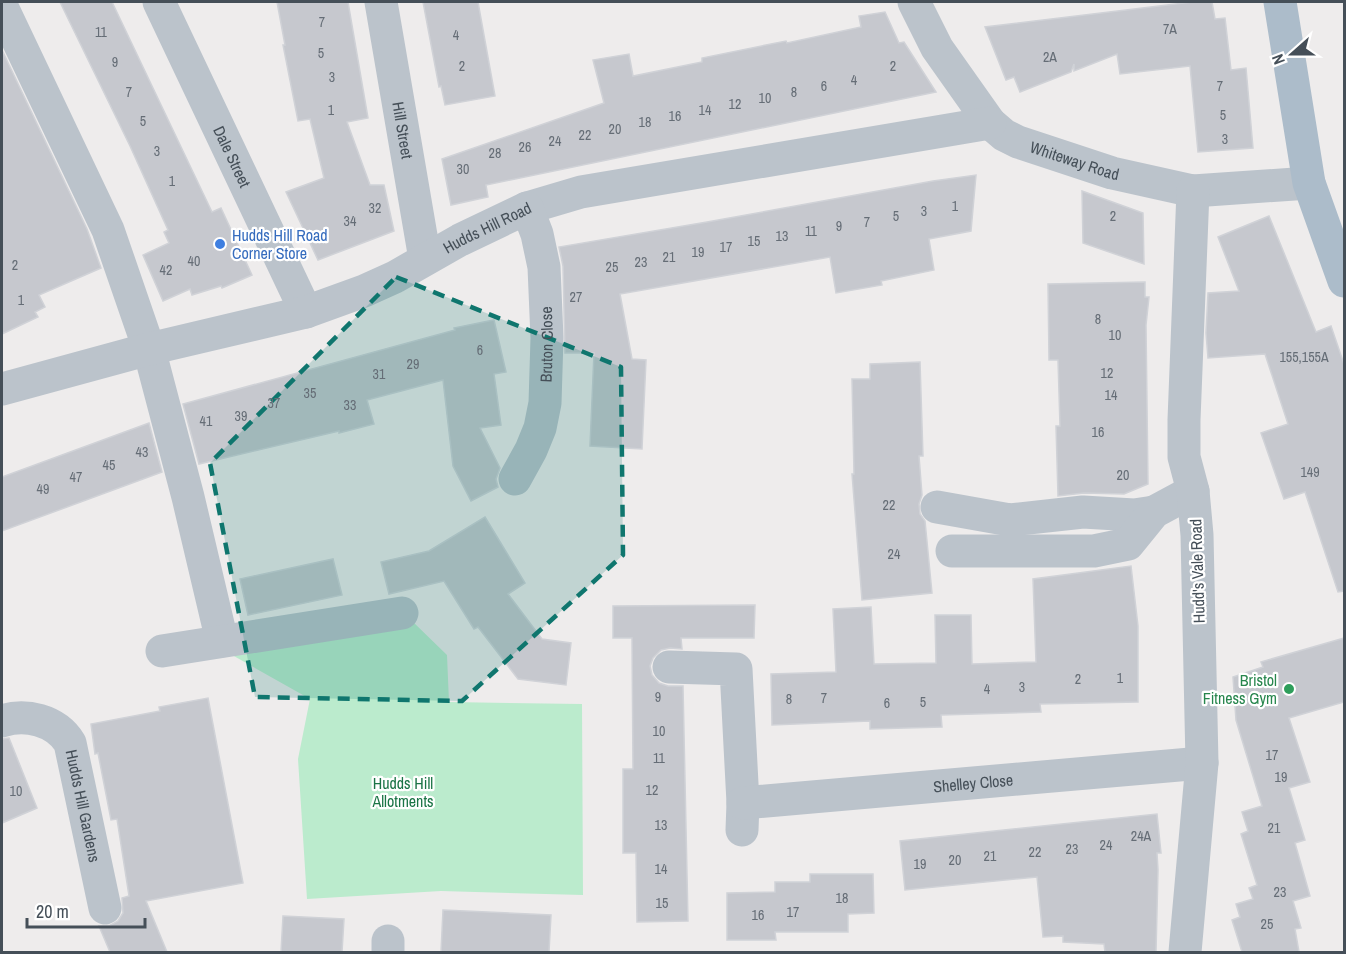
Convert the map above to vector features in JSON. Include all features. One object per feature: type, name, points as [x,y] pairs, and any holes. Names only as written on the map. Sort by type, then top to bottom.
[{"type":"main road","points":[[1280,2],[1309,183],[1344,281]]},
{"type":"street","name":"Dale Street","points":[[159,2],[306,312]]},
{"type":"street","name":"Hill Street","points":[[381,2],[425,259]]},
{"type":"street","name":"Whiteway Road","points":[[914,2],[937,48],[990,123],[1004,135],[1018,142],[1112,173],[1193,190],[1309,183]]},
{"type":"street","points":[[2,7],[108,230],[149,349],[188,497],[222,641]]},
{"type":"street","name":"Hudds Hill Road","points":[[2,389],[149,349],[306,312],[395,277],[487,226],[527,208],[581,192],[990,123]]},
{"type":"street","name":"Hudd's Vale Road","points":[[1185,952],[1202,763],[1197,535],[1193,491],[1184,457],[1193,190]]},
{"type":"street","name":"Bruton Close","points":[[515,479],[540,428],[548,338],[544,267],[537,234],[527,208]]},
{"type":"street","points":[[937,507],[1010,520],[1083,513],[1134,514],[1154,512],[1193,491]]},
{"type":"street","points":[[952,551],[1094,551],[1128,544],[1154,512]]},
{"type":"street","points":[[162,651],[402,613]]},
{"type":"street","name":"Shelley Close","points":[[669,667],[736,669],[742,817],[1202,763]]},
{"type":"street","name":"Hudds Hill Gardens","points":[[2,721],[19,717],[32,718],[56,727],[70,743],[105,908]]},
{"type":"highlighted area","points":[[396,277],[621,367],[623,555],[462,701],[255,697],[210,463]]},
{"type":"green space","name":"Hudds Hill Allotments","points":[[411,620],[447,655],[449,702],[582,704],[583,895],[441,891],[307,899],[298,759],[310,699],[225,651]]},
{"type":"building","points":[[60,2],[112,2],[212,212],[221,208],[252,275],[222,288],[221,286],[192,295],[190,289],[163,301],[143,255],[169,243],[164,232],[168,230]]},
{"type":"building","points":[[277,2],[348,2],[368,118],[347,122],[370,185],[384,185],[394,231],[318,260],[286,192],[324,178],[310,119],[298,121]]},
{"type":"building","points":[[423,2],[478,2],[495,96],[445,105],[441,86],[439,87]]},
{"type":"building","points":[[1192,2],[1212,2],[1215,19],[1225,18],[1231,70],[1246,68],[1253,148],[1198,152],[1190,66],[1120,74],[1117,54],[1074,71],[1074,64],[1071,72],[1020,92],[1014,77],[1006,80],[985,27]]},
{"type":"building","points":[[885,12],[899,43],[904,42],[936,92],[486,185],[488,197],[451,205],[442,159],[604,103],[593,60],[629,54],[633,76],[702,62],[702,58],[861,27],[859,16]]},
{"type":"building","points":[[2,50],[87,229],[101,268],[39,295],[45,307],[35,312],[38,317],[2,334]]},
{"type":"building","points":[[976,175],[971,231],[929,239],[934,270],[881,281],[882,285],[836,293],[830,257],[620,294],[632,359],[646,360],[642,449],[590,446],[594,353],[565,353],[563,266],[559,247]]},
{"type":"building","points":[[1082,191],[1143,213],[1144,264],[1083,243]]},
{"type":"building","points":[[1269,216],[1316,332],[1331,326],[1344,364],[1344,591],[1338,592],[1305,492],[1284,499],[1261,433],[1288,424],[1265,354],[1208,358],[1206,333],[1208,293],[1239,291],[1218,237]]},
{"type":"building","points":[[1145,282],[1145,297],[1149,297],[1146,325],[1148,484],[1124,494],[1084,493],[1058,496],[1056,426],[1060,426],[1058,360],[1049,360],[1048,284]]},
{"type":"building","points":[[494,320],[506,372],[494,374],[501,425],[480,428],[500,468],[496,479],[498,487],[471,501],[453,466],[443,380],[367,400],[374,424],[199,464],[183,404],[455,330],[454,328]]},
{"type":"building","points":[[920,362],[923,456],[919,456],[922,495],[919,504],[920,514],[925,521],[932,593],[862,600],[852,474],[854,474],[852,379],[870,379],[870,364]]},
{"type":"building","points":[[149,423],[162,472],[2,531],[2,477]]},
{"type":"building","points":[[485,517],[525,583],[508,594],[542,639],[571,643],[566,685],[518,679],[478,627],[474,629],[444,581],[389,594],[381,562],[429,551]]},
{"type":"building","points":[[333,559],[342,595],[248,615],[240,579]]},
{"type":"building","points":[[1131,566],[1138,626],[1138,702],[1040,704],[1041,712],[941,715],[942,727],[870,729],[870,721],[772,725],[771,674],[836,672],[833,609],[871,607],[874,664],[936,663],[935,615],[971,615],[972,664],[1036,662],[1033,579]]},
{"type":"building","points":[[755,605],[754,638],[681,638],[682,649],[661,650],[653,658],[650,666],[652,675],[659,683],[668,686],[683,686],[688,921],[637,922],[636,853],[623,853],[623,769],[633,769],[632,638],[613,638],[613,606]]},
{"type":"building","points":[[1344,638],[1344,702],[1289,718],[1310,782],[1289,788],[1305,840],[1295,843],[1310,896],[1293,901],[1301,928],[1295,929],[1299,952],[1242,952],[1232,920],[1240,917],[1236,904],[1253,899],[1249,888],[1257,885],[1241,834],[1248,831],[1242,812],[1262,806],[1236,720],[1233,677],[1263,667],[1261,662]]},
{"type":"building","points":[[208,698],[243,883],[146,901],[167,952],[110,952],[99,926],[109,926],[118,921],[123,913],[122,898],[129,896],[117,819],[111,820],[98,753],[95,754],[91,724],[160,711],[159,707]]},
{"type":"building","points":[[9,738],[37,808],[2,823],[2,739]]},
{"type":"building","points":[[1157,814],[1161,853],[1157,853],[1156,952],[1105,952],[1104,944],[1063,942],[1063,936],[1043,937],[1037,877],[905,890],[900,841]]},
{"type":"building","points":[[810,874],[873,874],[874,913],[848,914],[848,932],[775,932],[776,940],[727,940],[727,893],[775,892],[775,882],[810,882]]},
{"type":"building","points":[[443,910],[551,915],[549,952],[441,952]]},
{"type":"building","points":[[283,916],[344,919],[342,952],[281,952]]},
{"type":"place","name":"Hudds Hill Road Corner Store","points":[[220,244]]},
{"type":"place","name":"Bristol Fitness Gym","points":[[1289,689]]}]
